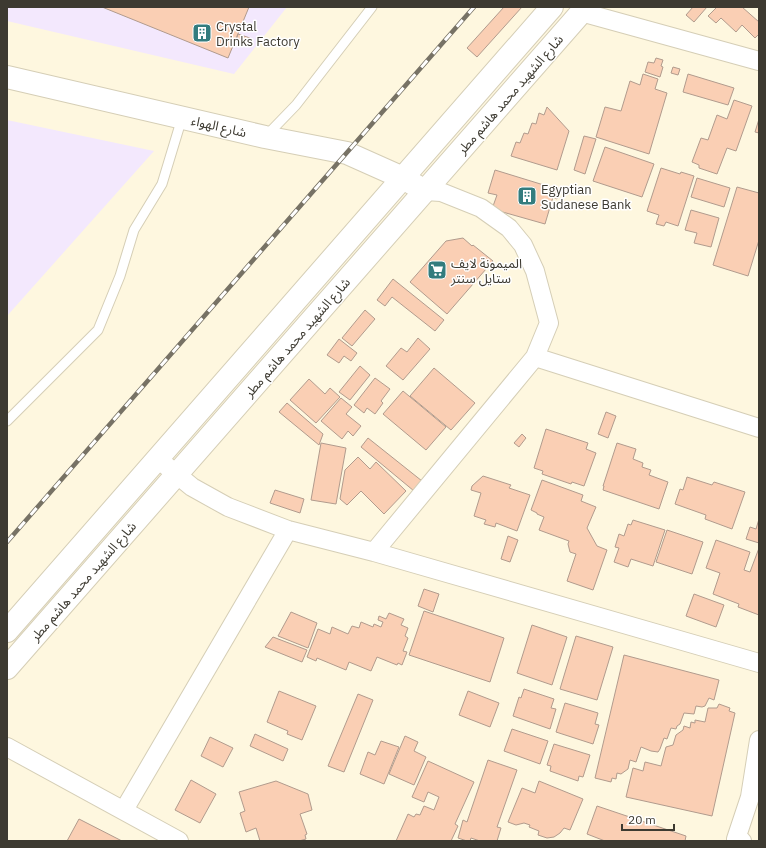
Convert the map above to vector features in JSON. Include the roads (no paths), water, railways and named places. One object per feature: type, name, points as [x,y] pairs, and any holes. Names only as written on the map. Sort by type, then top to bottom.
[{"type":"main road","name":"شارع الشهيد محمد هاشم مطر","points":[[7,631],[552,7]]},
{"type":"main road","name":"شارع الشهيد محمد هاشم مطر","points":[[7,668],[584,10]]},
{"type":"main road","name":"شارع الهواء","points":[[7,77],[264,137],[347,153],[403,178],[425,191]]},
{"type":"street","points":[[584,10],[755,55]]},
{"type":"street","points":[[374,552],[535,356],[549,323],[535,271],[524,245],[509,228],[481,208],[441,192],[425,191]]},
{"type":"street","points":[[535,356],[759,428]]},
{"type":"street","points":[[158,459],[192,487],[228,507],[288,530],[374,552],[759,664]]},
{"type":"street","points":[[124,810],[288,530]]},
{"type":"street","points":[[737,840],[750,797],[759,740]]},
{"type":"street","points":[[7,746],[179,841]]},
{"type":"lane","points":[[264,137],[296,105],[372,7]]},
{"type":"lane","points":[[7,421],[98,330],[120,276],[134,230],[162,184],[182,118]]},
{"type":"railway","points":[[7,542],[474,7]]},
{"type":"place","name":"Crystal Drinks Factory","points":[[202,33]]},
{"type":"place","name":"Egyptian Sudanese Bank","points":[[527,196]]},
{"type":"place","name":"الميمونة لايف ستايل سنتر","points":[[437,270]]}]
